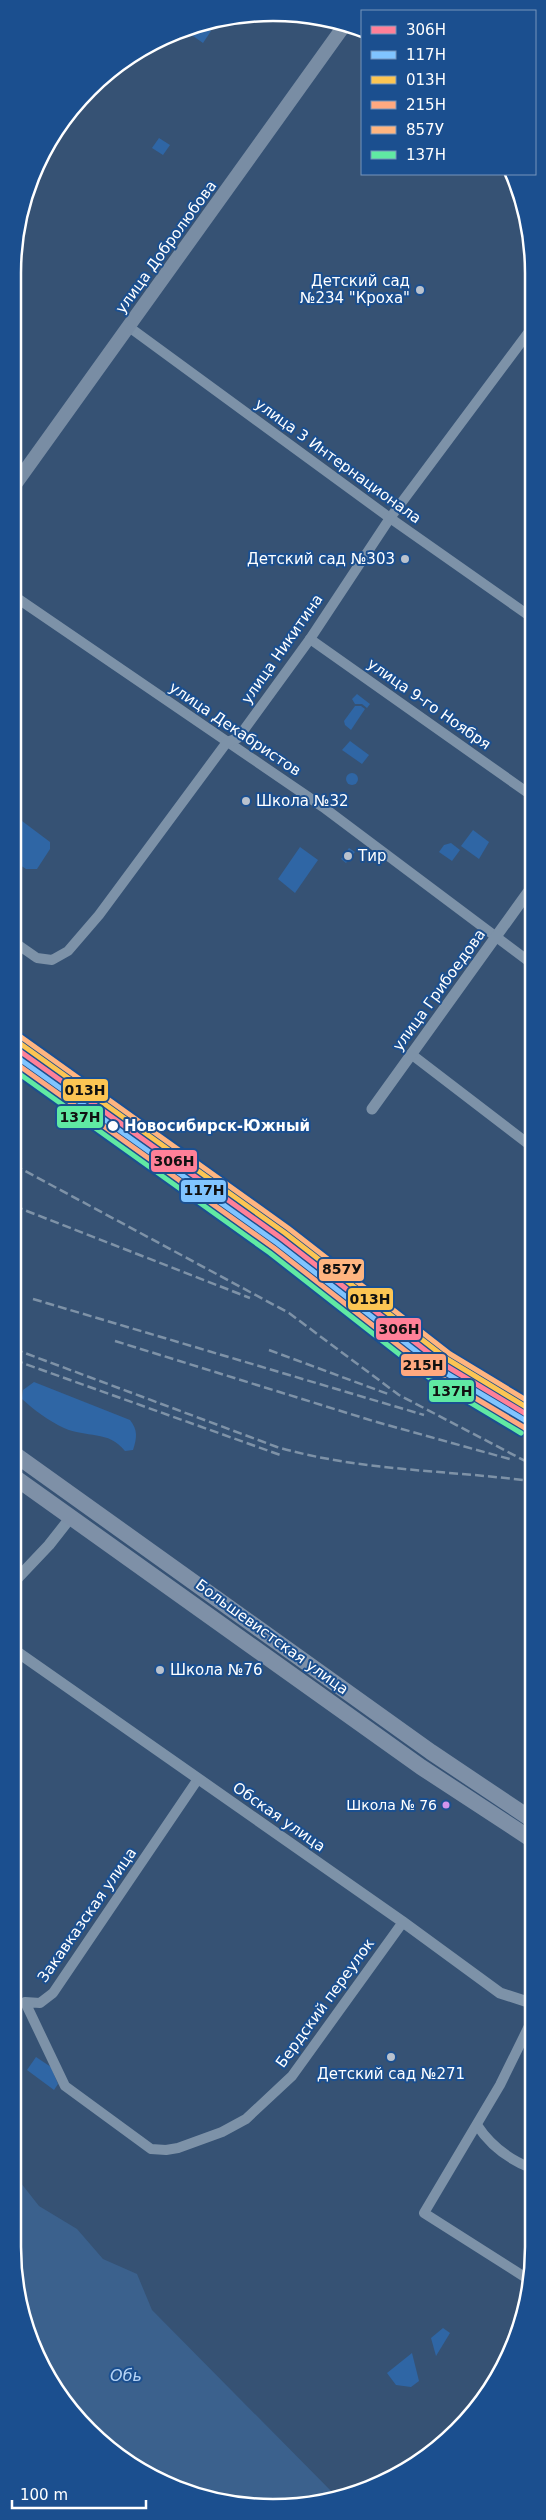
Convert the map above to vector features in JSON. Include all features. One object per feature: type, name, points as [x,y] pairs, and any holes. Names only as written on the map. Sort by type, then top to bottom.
[{"type":"highway","name":"Большевистская улица","points":[[21,1460],[431,1752],[525,1815]]},
{"type":"highway","name":"Большевистская улица","points":[[21,1482],[421,1767],[525,1835]]},
{"type":"main road","name":"улица Добролюбова","points":[[21,476],[341,31]]},
{"type":"street","name":"улица 3 Интернационала","points":[[129,327],[390,518],[525,614]]},
{"type":"street","name":"улица Никитина","points":[[21,947],[37,958],[52,960],[68,952],[99,915],[227,742],[238,738],[310,639],[390,518],[525,337]]},
{"type":"street","name":"улица Декабристов","points":[[21,601],[323,807],[525,959]]},
{"type":"street","name":"улица 9-го Ноября","points":[[310,639],[525,791]]},
{"type":"street","name":"улица Грибоедова","points":[[372,1109],[525,897]]},
{"type":"street","points":[[411,1054],[525,1141]]},
{"type":"street","points":[[21,1575],[49,1546],[71,1517]]},
{"type":"street","name":"Обская улица","points":[[21,1655],[403,1922],[500,1993],[525,2001]]},
{"type":"street","name":"Закавказская улица","points":[[198,1779],[53,1993],[40,2003],[25,2002],[60,2079],[65,2086],[152,2149],[166,2150],[222,2132],[246,2119]]},
{"type":"street","name":"Бердский переулок","points":[[246,2119],[292,2076],[403,1922]]},
{"type":"street","points":[[523,2276],[424,2213],[477,2125],[525,2033]]},
{"type":"street","points":[[477,2125],[488,2141],[515,2162],[525,2166]]},
{"type":"shaded area","points":[[209,30],[211,31],[203,43],[192,35]]},
{"type":"shaded area","points":[[159,138],[170,145],[163,155],[152,148]]},
{"type":"shaded area","points":[[357,694],[370,704],[367,708],[362,704],[355,704],[352,699]]},
{"type":"shaded area","points":[[355,706],[361,706],[365,709],[351,730],[345,725],[344,721]]},
{"type":"shaded area","points":[[350,741],[369,755],[362,764],[342,750]]},
{"type":"shaded area","points":[[350,773],[354,773],[358,779],[354,785],[350,785],[346,781],[346,777]]},
{"type":"shaded area","points":[[21,820],[50,842],[50,849],[37,869],[26,869],[21,866]]},
{"type":"shaded area","points":[[473,830],[489,842],[479,859],[461,846]]},
{"type":"shaded area","points":[[451,843],[460,850],[452,861],[439,852],[444,845]]},
{"type":"shaded area","points":[[300,847],[318,860],[295,893],[278,879]]},
{"type":"shaded area","name":"Тир","points":[[349,848],[355,852],[346,863],[341,859]]},
{"type":"shaded area","points":[[34,1382],[130,1420],[136,1434],[133,1450],[125,1451],[119,1444],[104,1437],[64,1428],[42,1415],[22,1399],[23,1390]]},
{"type":"shaded area","points":[[36,2057],[51,2067],[58,2084],[54,2090],[27,2070]]},
{"type":"shaded area","points":[[443,2328],[450,2333],[436,2356],[431,2338]]},
{"type":"shaded area","points":[[412,2353],[419,2381],[411,2387],[396,2385],[387,2373]]},
{"type":"water","name":"Обь","points":[[21,2183],[39,2206],[77,2229],[103,2259],[137,2274],[152,2310],[332,2492],[306,2497],[273,2499],[240,2497],[208,2490],[177,2480],[147,2465],[120,2447],[95,2425],[73,2400],[55,2373],[40,2343],[30,2312],[23,2280]]},
{"type":"railway","points":[[21,1169],[289,1313],[399,1395],[525,1461]]},
{"type":"railway","points":[[21,1209],[250,1298]]},
{"type":"railway","points":[[33,1299],[424,1415]]},
{"type":"railway","points":[[115,1341],[373,1421],[513,1460]]},
{"type":"railway","points":[[269,1350],[388,1394]]},
{"type":"railway","points":[[21,1352],[277,1447],[308,1455],[403,1469],[525,1480]]},
{"type":"railway","points":[[21,1362],[283,1456]]},
{"type":"railway","points":[[501,1400],[525,1410]]},
{"type":"transit line","name":"857У","points":[[21,1037],[288,1228],[450,1354],[525,1399]]},
{"type":"transit line","name":"013Н","points":[[21,1044],[285,1233],[447,1359],[525,1406]]},
{"type":"transit line","name":"306Н","points":[[21,1052],[281,1238],[443,1364],[525,1413]]},
{"type":"transit line","name":"117Н","points":[[21,1060],[277,1243],[439,1369],[525,1420]]},
{"type":"transit line","name":"215Н","points":[[21,1067],[274,1248],[435,1374],[525,1428]]},
{"type":"transit line","name":"137Н","points":[[21,1075],[270,1253],[431,1379],[521,1433]]},
{"type":"place","name":"Детский сад №234 \"Кроха\"","points":[[420,290]]},
{"type":"place","name":"Детский сад №303","points":[[405,559]]},
{"type":"place","name":"Школа №32","points":[[246,801]]},
{"type":"place","name":"Тир","points":[[348,856]]},
{"type":"place","name":"Новосибирск-Южный","points":[[113,1126]]},
{"type":"place","name":"Школа №76","points":[[160,1670]]},
{"type":"place","name":"Школа № 76","points":[[446,1805]]},
{"type":"place","name":"Детский сад №271","points":[[391,2057]]}]
